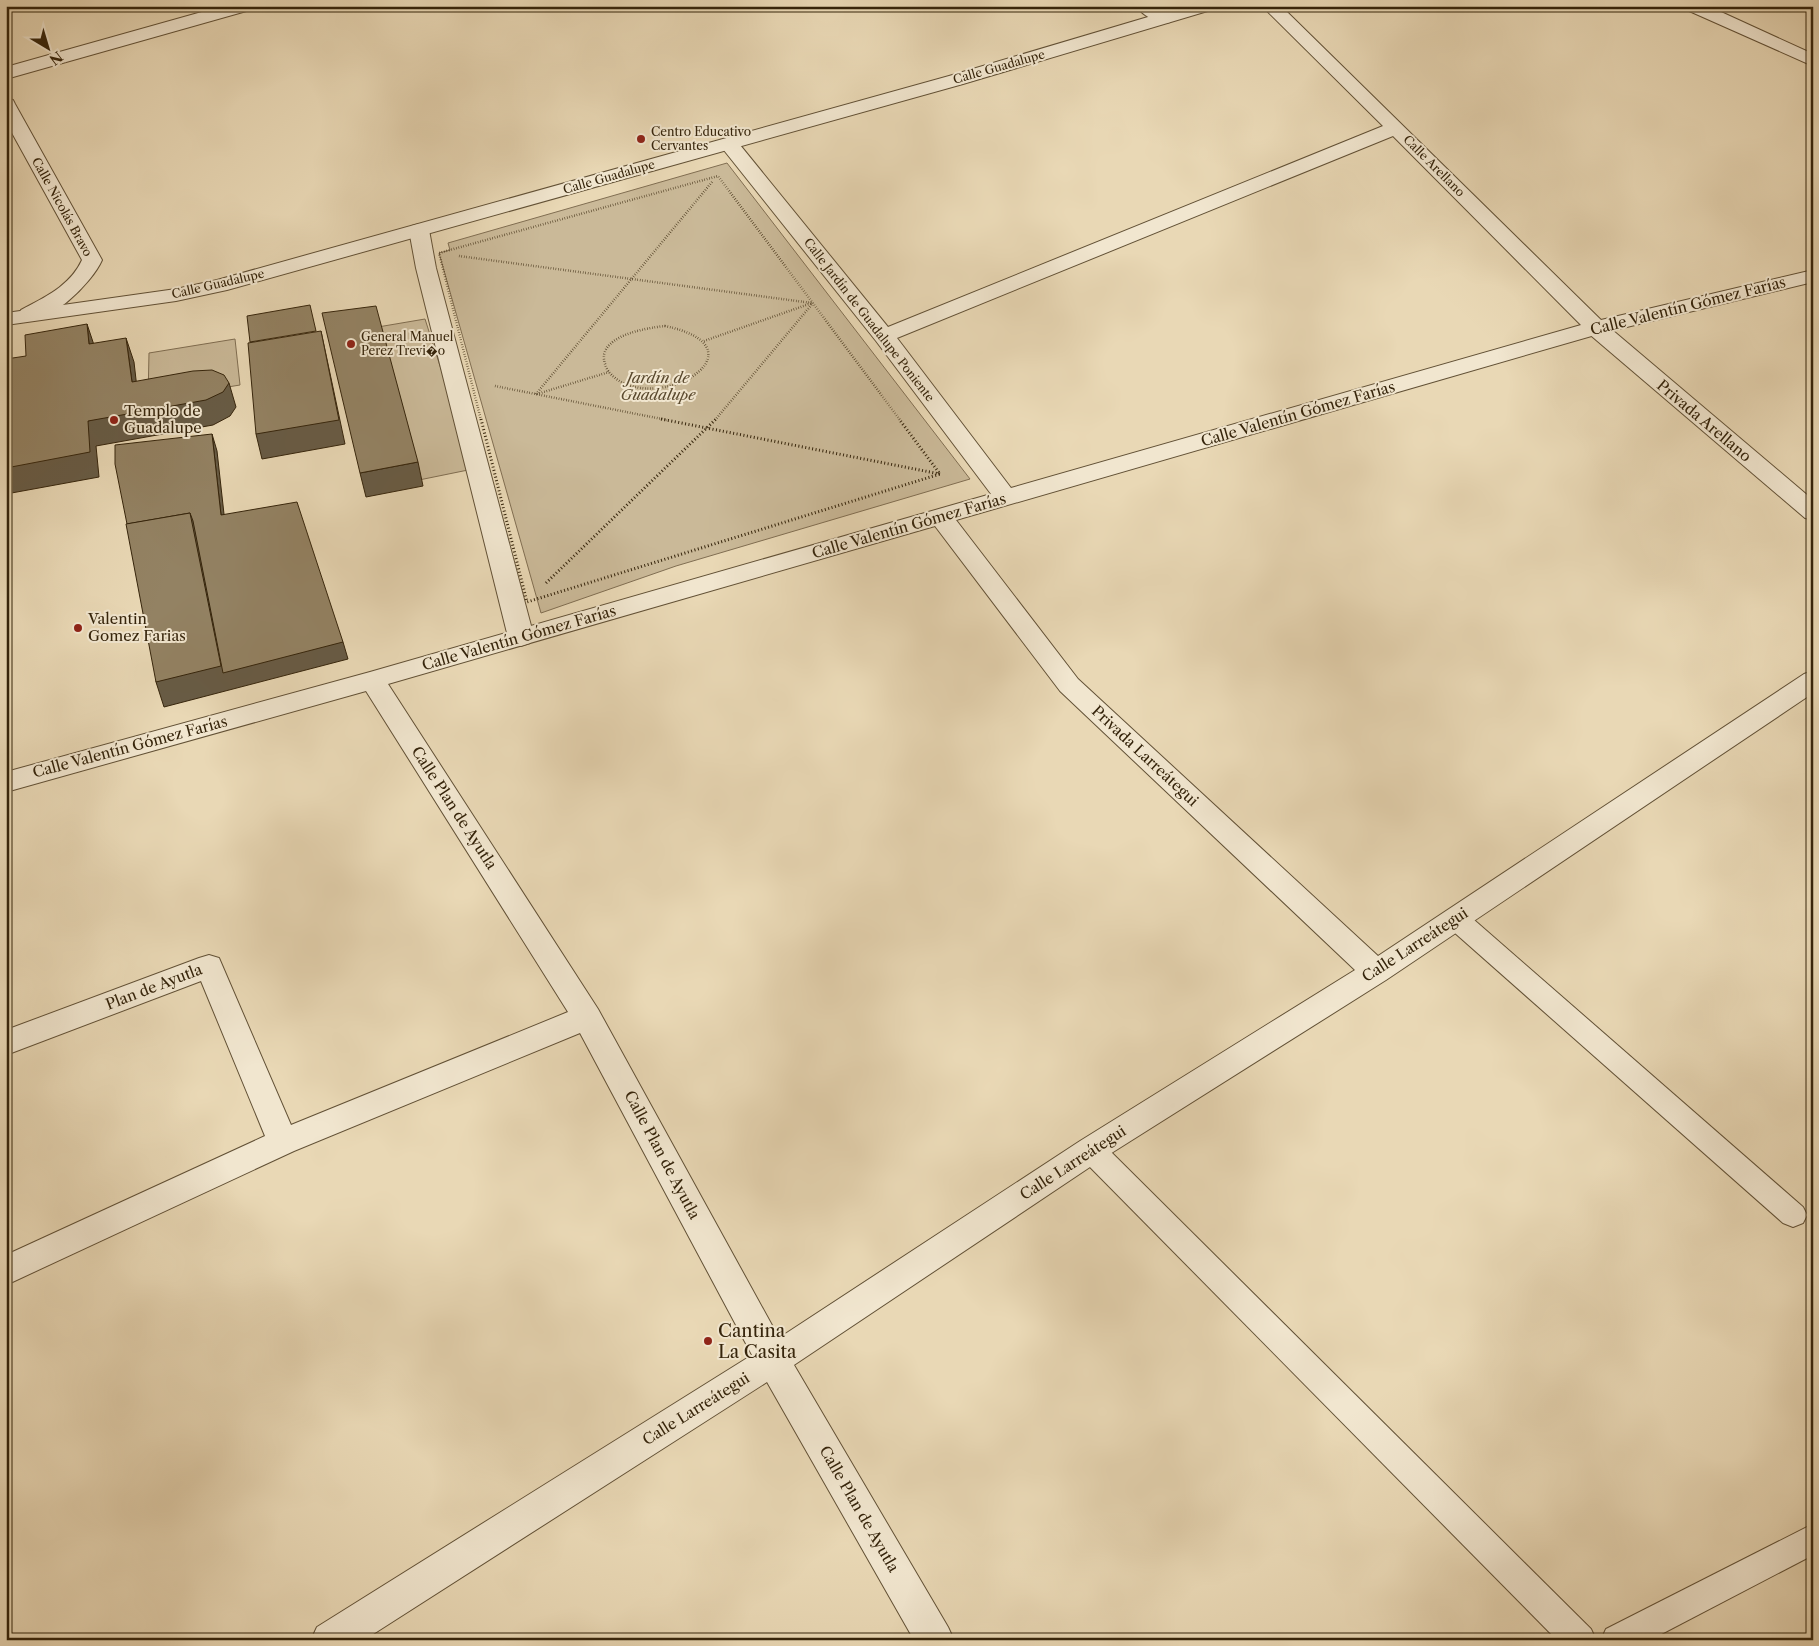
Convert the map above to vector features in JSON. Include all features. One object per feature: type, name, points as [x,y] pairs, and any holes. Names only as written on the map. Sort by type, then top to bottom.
[{"type":"street","points":[[6,73],[244,6]]},
{"type":"street","points":[[1145,6],[1164,18]]},
{"type":"street","name":"Calle Guadalupe","points":[[6,318],[176,295],[220,286],[729,144],[1205,6]]},
{"type":"street","name":"Calle Arellano","points":[[1270,6],[1396,128],[1596,328]]},
{"type":"street","points":[[1693,6],[1813,61]]},
{"type":"street","name":"Calle Nicolás Bravo","points":[[6,104],[92,260],[87,274],[74,288],[29,315]]},
{"type":"street","points":[[884,336],[1396,128]]},
{"type":"street","name":"Calle Jardín de Guadalupe Poniente","points":[[729,144],[884,336],[1006,498]]},
{"type":"street","points":[[420,230],[426,268],[521,637]]},
{"type":"street","name":"Calle Valentín Gómez Farías","points":[[6,782],[372,680],[1596,328],[1813,276]]},
{"type":"street","name":"Privada Arellano","points":[[1596,328],[1813,513]]},
{"type":"street","name":"Privada Larreátegui","points":[[941,517],[1069,685],[1376,972]]},
{"type":"street","name":"Calle Plan de Ayutla","points":[[372,680],[588,1017],[773,1360],[935,1640]]},
{"type":"street","name":"Calle Larreátegui","points":[[330,1640],[773,1360],[1091,1150],[1376,972],[1813,680]]},
{"type":"street","name":"Plan de Ayutla","points":[[6,1043],[209,966],[283,1142]]},
{"type":"street","points":[[6,1271],[283,1142],[588,1017]]},
{"type":"lane","points":[[1456,918],[1793,1215]]},
{"type":"lane","points":[[1091,1150],[1580,1640]]},
{"type":"lane","points":[[1617,1640],[1813,1539]]},
{"type":"path","points":[[439,253],[718,176]]},
{"type":"path","points":[[536,394],[630,279],[718,176]]},
{"type":"path","points":[[718,176],[940,474]]},
{"type":"path","points":[[439,253],[448,255]]},
{"type":"path","points":[[439,253],[526,602]]},
{"type":"path","points":[[458,256],[812,303]]},
{"type":"path","points":[[704,341],[812,303]]},
{"type":"path","points":[[540,588],[708,428],[812,303]]},
{"type":"path","points":[[648,327],[681,328],[694,333],[704,341],[709,350],[708,360],[702,370],[676,384],[659,387],[625,383],[606,367],[604,357],[608,347],[618,338],[632,331],[648,327]]},
{"type":"path","points":[[536,394],[610,372]]},
{"type":"path","points":[[471,382],[480,384]]},
{"type":"path","points":[[490,385],[940,474]]},
{"type":"path","points":[[526,602],[940,474]]},
{"type":"path","points":[[526,602],[534,595]]},
{"type":"green space","name":"Jardín de Guadalupe","points":[[727,163],[970,479],[676,566],[541,613],[439,253],[450,250],[448,243]]},
{"type":"green space","points":[[425,319],[473,469],[419,480],[372,328]]},
{"type":"green space","points":[[235,339],[240,385],[148,400],[149,353]]},
{"type":"building","points":[[310,305],[316,331],[250,342],[247,316]]},
{"type":"building","points":[[376,306],[418,462],[360,473],[322,313]]},
{"type":"building","name":"Templo de Guadalupe","points":[[87,324],[89,344],[126,338],[132,382],[193,371],[212,370],[224,375],[229,383],[223,392],[206,400],[88,421],[90,452],[6,468],[6,359],[26,356],[25,335]]},
{"type":"building","points":[[321,331],[339,420],[256,434],[248,343]]},
{"type":"building","points":[[212,434],[221,515],[297,502],[343,642],[223,673],[190,513],[127,524],[115,464],[115,445]]},
{"type":"building","points":[[190,513],[221,666],[156,682],[126,524]]},
{"type":"place","name":"Centro Educativo Cervantes","points":[[641,139]]},
{"type":"place","name":"General Manuel Perez Trevi�o","points":[[351,344]]},
{"type":"place","name":"Templo de Guadalupe","points":[[114,420]]},
{"type":"place","name":"Valentin Gomez Farias","points":[[78,628]]},
{"type":"place","name":"Cantina La Casita","points":[[708,1341]]}]
